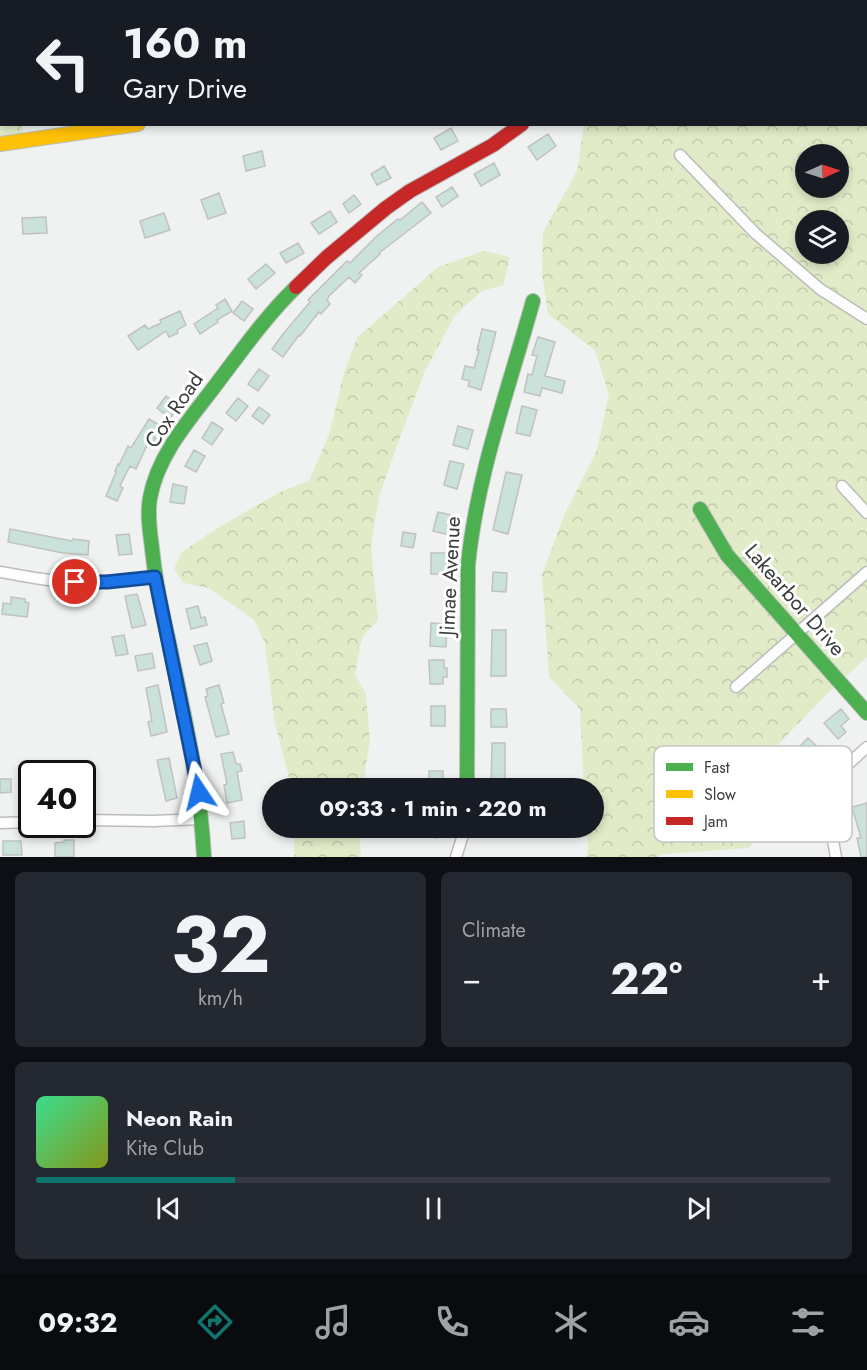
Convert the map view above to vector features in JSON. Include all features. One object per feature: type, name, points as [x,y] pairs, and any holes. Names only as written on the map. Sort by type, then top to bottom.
[{"type":"street","points":[[0,144],[124,126]]},
{"type":"street","name":"Cox Road","points":[[204,857],[202,819],[195,768],[155,577],[149,525],[150,499],[156,477],[180,433],[243,349],[285,298],[326,258],[410,191],[493,144],[519,126]]},
{"type":"street","points":[[680,155],[755,233],[820,289],[867,319]]},
{"type":"street","name":"Jimae Avenue","points":[[467,778],[469,544],[482,475],[533,301]]},
{"type":"street","points":[[842,486],[867,513]]},
{"type":"street","name":"Lakearbor Drive","points":[[700,509],[727,555],[867,713]]},
{"type":"street","points":[[0,572],[75,582],[107,582],[155,577]]},
{"type":"street","points":[[736,687],[867,572]]},
{"type":"street","points":[[852,761],[867,747]]},
{"type":"street","points":[[96,820],[202,819]]},
{"type":"street","points":[[0,823],[18,822]]},
{"type":"street","points":[[456,857],[462,838]]},
{"type":"street","points":[[833,842],[836,857]]},
{"type":"green space","points":[[0,126],[22,126],[24,140],[0,144]]},
{"type":"green space","points":[[584,126],[867,126],[867,657],[777,746],[654,746],[654,842],[754,842],[748,848],[664,854],[658,857],[586,857],[587,838],[604,838],[604,778],[583,778],[580,709],[549,677],[542,575],[565,513],[596,453],[609,395],[595,350],[548,314],[542,273],[543,232],[577,171]]},
{"type":"green space","points":[[484,251],[510,257],[503,285],[482,291],[455,315],[425,371],[379,496],[371,547],[378,620],[362,637],[355,674],[366,694],[370,741],[364,778],[289,778],[275,724],[265,643],[254,620],[209,588],[184,583],[174,569],[182,552],[221,526],[282,491],[309,481],[330,432],[344,373],[357,338],[438,267]]},
{"type":"green space","points":[[295,838],[360,838],[361,857],[294,857]]},
{"type":"building","points":[[451,128],[458,141],[441,150],[434,138]]},
{"type":"building","points":[[548,134],[556,146],[537,160],[528,147]]},
{"type":"building","points":[[262,151],[265,166],[246,171],[243,156]]},
{"type":"building","points":[[494,163],[500,175],[481,186],[474,174]]},
{"type":"building","points":[[384,166],[391,178],[377,185],[371,174]]},
{"type":"building","points":[[452,187],[458,196],[442,207],[436,197]]},
{"type":"building","points":[[219,193],[226,213],[208,219],[201,200]]},
{"type":"building","points":[[354,195],[361,204],[349,213],[343,204]]},
{"type":"building","points":[[422,202],[431,213],[379,253],[359,273],[362,275],[355,283],[349,277],[329,296],[327,300],[330,304],[321,314],[319,312],[283,357],[272,349],[310,302],[308,300],[347,261],[350,263],[378,235]]},
{"type":"building","points":[[330,211],[337,222],[319,234],[311,223]]},
{"type":"building","points":[[164,213],[170,230],[145,238],[140,221]]},
{"type":"building","points":[[46,217],[47,233],[23,234],[22,218]]},
{"type":"building","points":[[298,243],[304,253],[286,263],[280,253]]},
{"type":"building","points":[[266,264],[275,273],[256,289],[248,279]]},
{"type":"building","points":[[225,299],[232,311],[200,334],[194,324],[218,308],[216,305]]},
{"type":"building","points":[[242,301],[253,309],[244,321],[233,313]]},
{"type":"building","points":[[180,311],[186,325],[177,330],[178,333],[169,337],[166,331],[138,350],[128,336],[145,325],[148,329],[161,323],[160,320]]},
{"type":"building","points":[[482,329],[496,332],[481,390],[468,386],[470,381],[462,379],[465,366],[474,368]]},
{"type":"building","points":[[538,337],[555,342],[545,376],[565,381],[562,393],[542,388],[540,396],[524,392],[528,374],[532,375],[537,356],[532,355]]},
{"type":"building","points":[[259,369],[269,376],[258,391],[248,384]]},
{"type":"building","points":[[166,396],[180,406],[170,418],[157,408]]},
{"type":"building","points":[[238,398],[248,406],[236,421],[226,413]]},
{"type":"building","points":[[522,406],[537,410],[530,436],[516,433]]},
{"type":"building","points":[[259,407],[270,415],[263,424],[252,416]]},
{"type":"building","points":[[149,419],[161,426],[154,437],[156,438],[152,445],[148,443],[136,469],[130,466],[120,486],[123,488],[117,501],[106,496],[118,464],[128,446],[131,448]]},
{"type":"building","points":[[212,422],[223,429],[212,445],[202,438]]},
{"type":"building","points":[[458,426],[473,430],[468,449],[453,445]]},
{"type":"building","points":[[194,450],[205,456],[196,472],[185,466]]},
{"type":"building","points":[[450,461],[464,464],[457,489],[444,485]]},
{"type":"building","points":[[506,472],[522,475],[508,534],[493,530]]},
{"type":"building","points":[[173,484],[187,487],[184,504],[170,502]]},
{"type":"building","points":[[438,512],[451,515],[449,523],[453,524],[450,535],[433,531]]},
{"type":"building","points":[[10,529],[72,541],[73,539],[89,541],[88,555],[63,553],[8,542]]},
{"type":"building","points":[[403,532],[416,534],[413,548],[401,546]]},
{"type":"building","points":[[129,534],[132,554],[119,555],[116,535]]},
{"type":"building","points":[[431,553],[446,553],[446,574],[431,574]]},
{"type":"building","points":[[493,572],[507,573],[506,592],[492,591]]},
{"type":"building","points":[[137,594],[146,625],[132,628],[125,596]]},
{"type":"building","points":[[11,597],[25,599],[25,602],[29,603],[27,617],[2,614],[3,603],[11,604]]},
{"type":"building","points":[[198,606],[201,618],[205,617],[207,625],[191,629],[186,609]]},
{"type":"building","points":[[431,623],[447,624],[446,647],[430,646]]},
{"type":"building","points":[[492,630],[506,630],[506,676],[491,676]]},
{"type":"building","points":[[124,635],[128,654],[116,656],[112,637]]},
{"type":"building","points":[[207,643],[212,661],[200,665],[194,646]]},
{"type":"building","points":[[152,653],[155,668],[138,671],[135,656]]},
{"type":"building","points":[[429,660],[444,660],[447,677],[443,677],[443,684],[430,684]]},
{"type":"building","points":[[158,685],[167,732],[151,736],[148,722],[152,721],[146,688]]},
{"type":"building","points":[[219,685],[224,703],[221,704],[229,734],[216,737],[205,697],[208,696],[206,689]]},
{"type":"building","points":[[431,706],[445,706],[445,726],[431,726]]},
{"type":"building","points":[[491,709],[506,709],[507,727],[491,727]]},
{"type":"building","points":[[841,709],[849,719],[841,726],[846,732],[838,739],[824,723]]},
{"type":"building","points":[[808,738],[817,746],[800,746]]},
{"type":"building","points":[[492,743],[505,743],[505,778],[491,778]]},
{"type":"building","points":[[233,752],[236,764],[240,764],[242,771],[237,772],[242,800],[227,803],[224,785],[227,784],[221,754]]},
{"type":"building","points":[[169,758],[177,798],[166,801],[157,760]]},
{"type":"building","points":[[429,771],[443,771],[443,778],[429,778]]},
{"type":"building","points":[[0,779],[11,779],[11,792],[0,793]]},
{"type":"building","points":[[867,803],[867,857],[861,857],[857,838],[861,838],[852,807]]},
{"type":"building","points":[[244,821],[245,838],[232,839],[230,823]]},
{"type":"building","points":[[64,840],[74,840],[74,857],[55,857],[55,843],[64,842]]},
{"type":"building","points":[[3,841],[21,841],[22,855],[3,855]]},
{"type":"traffic: fast","points":[[204,857],[195,774],[155,570],[149,523],[150,498],[160,466],[177,436],[275,309],[296,287]]},
{"type":"traffic: fast","points":[[467,778],[468,565],[472,531],[486,464],[533,301]]},
{"type":"traffic: fast","points":[[700,509],[727,555],[867,713]]},
{"type":"traffic: slow","points":[[0,144],[124,126]]},
{"type":"traffic: jam","points":[[296,287],[326,258],[386,208],[410,191],[493,145],[519,126]]},
{"type":"route","points":[[75,582],[107,582],[155,577],[199,792]]}]
